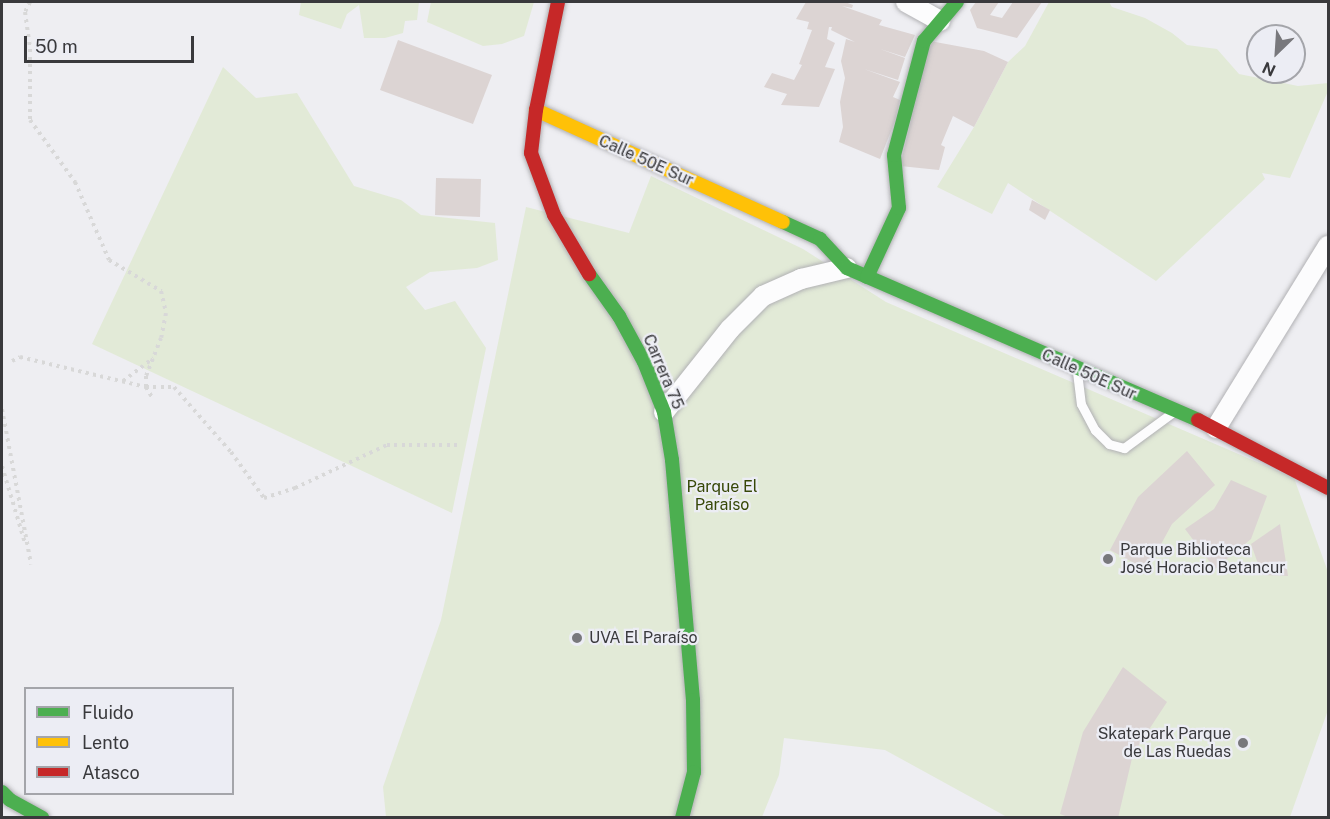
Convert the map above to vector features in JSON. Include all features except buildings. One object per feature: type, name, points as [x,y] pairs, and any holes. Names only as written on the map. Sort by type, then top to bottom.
[{"type":"street","name":"Carrera 75","points":[[558,2],[536,110],[531,153],[554,215],[578,258],[619,316],[644,362],[664,412],[674,472],[693,700],[694,772],[682,818]]},
{"type":"street","points":[[906,2],[940,21]]},
{"type":"street","points":[[867,277],[899,208],[894,155],[924,41],[957,2]]},
{"type":"street","name":"Calle 50E Sur","points":[[536,110],[820,239],[847,268],[1216,428],[1329,488]]},
{"type":"street","points":[[1216,428],[1329,246]]},
{"type":"street","points":[[664,412],[723,338],[763,296],[801,279],[847,268]]},
{"type":"street","points":[[2,792],[9,800],[42,818]]},
{"type":"lane","points":[[1076,369],[1082,404],[1095,430],[1109,444],[1124,448],[1175,411]]},
{"type":"path","points":[[30,2],[25,12],[30,49],[30,120],[75,182],[109,260],[160,291],[166,313],[154,357],[146,376],[146,387],[153,399]]},
{"type":"path","points":[[12,361],[20,357],[146,387],[174,387],[231,452],[264,498],[295,488],[387,445],[459,445]]},
{"type":"path","points":[[122,381],[154,357]]},
{"type":"path","points":[[2,409],[31,564],[2,466]]},
{"type":"green space","points":[[301,2],[419,2],[417,20],[405,21],[403,33],[385,38],[364,38],[359,5],[347,14],[341,29],[299,15]]},
{"type":"green space","points":[[431,2],[534,2],[524,36],[502,44],[483,46],[427,22]]},
{"type":"green space","points":[[1049,2],[1109,2],[1112,7],[1145,18],[1172,33],[1187,45],[1217,49],[1239,74],[1246,75],[1246,84],[1298,86],[1328,83],[1328,91],[1290,178],[1262,173],[1265,179],[1156,281],[1008,183],[992,214],[937,187],[974,127],[1008,62],[1025,46]]},
{"type":"green space","points":[[223,67],[256,98],[297,93],[354,186],[401,200],[421,215],[495,223],[498,260],[477,268],[430,272],[406,287],[425,310],[455,301],[486,348],[452,513],[92,344]]},
{"type":"green space","name":"Parque El Paraíso","points":[[651,176],[803,249],[886,302],[1294,478],[1328,572],[1328,710],[1290,817],[1007,817],[885,750],[784,738],[779,775],[762,817],[386,817],[383,787],[441,620],[526,207],[629,233]]},
{"type":"traffic: fast","points":[[867,277],[899,208],[894,155],[924,41],[957,2]]},
{"type":"traffic: fast","points":[[783,222],[820,239],[847,268],[1198,420]]},
{"type":"traffic: fast","points":[[589,274],[619,316],[644,362],[664,412],[672,460],[693,700],[694,772],[682,818]]},
{"type":"traffic: fast","points":[[2,792],[10,800],[42,818]]},
{"type":"traffic: slow","points":[[536,110],[783,222]]},
{"type":"traffic: jam","points":[[558,2],[536,110],[531,153],[554,215],[589,274]]},
{"type":"traffic: jam","points":[[1198,420],[1328,488]]},
{"type":"place","name":"Parque Biblioteca José Horacio Betancur","points":[[1108,559]]},
{"type":"place","name":"UVA El Paraíso","points":[[577,638]]},
{"type":"place","name":"Skatepark Parque de Las Ruedas","points":[[1243,743]]}]
